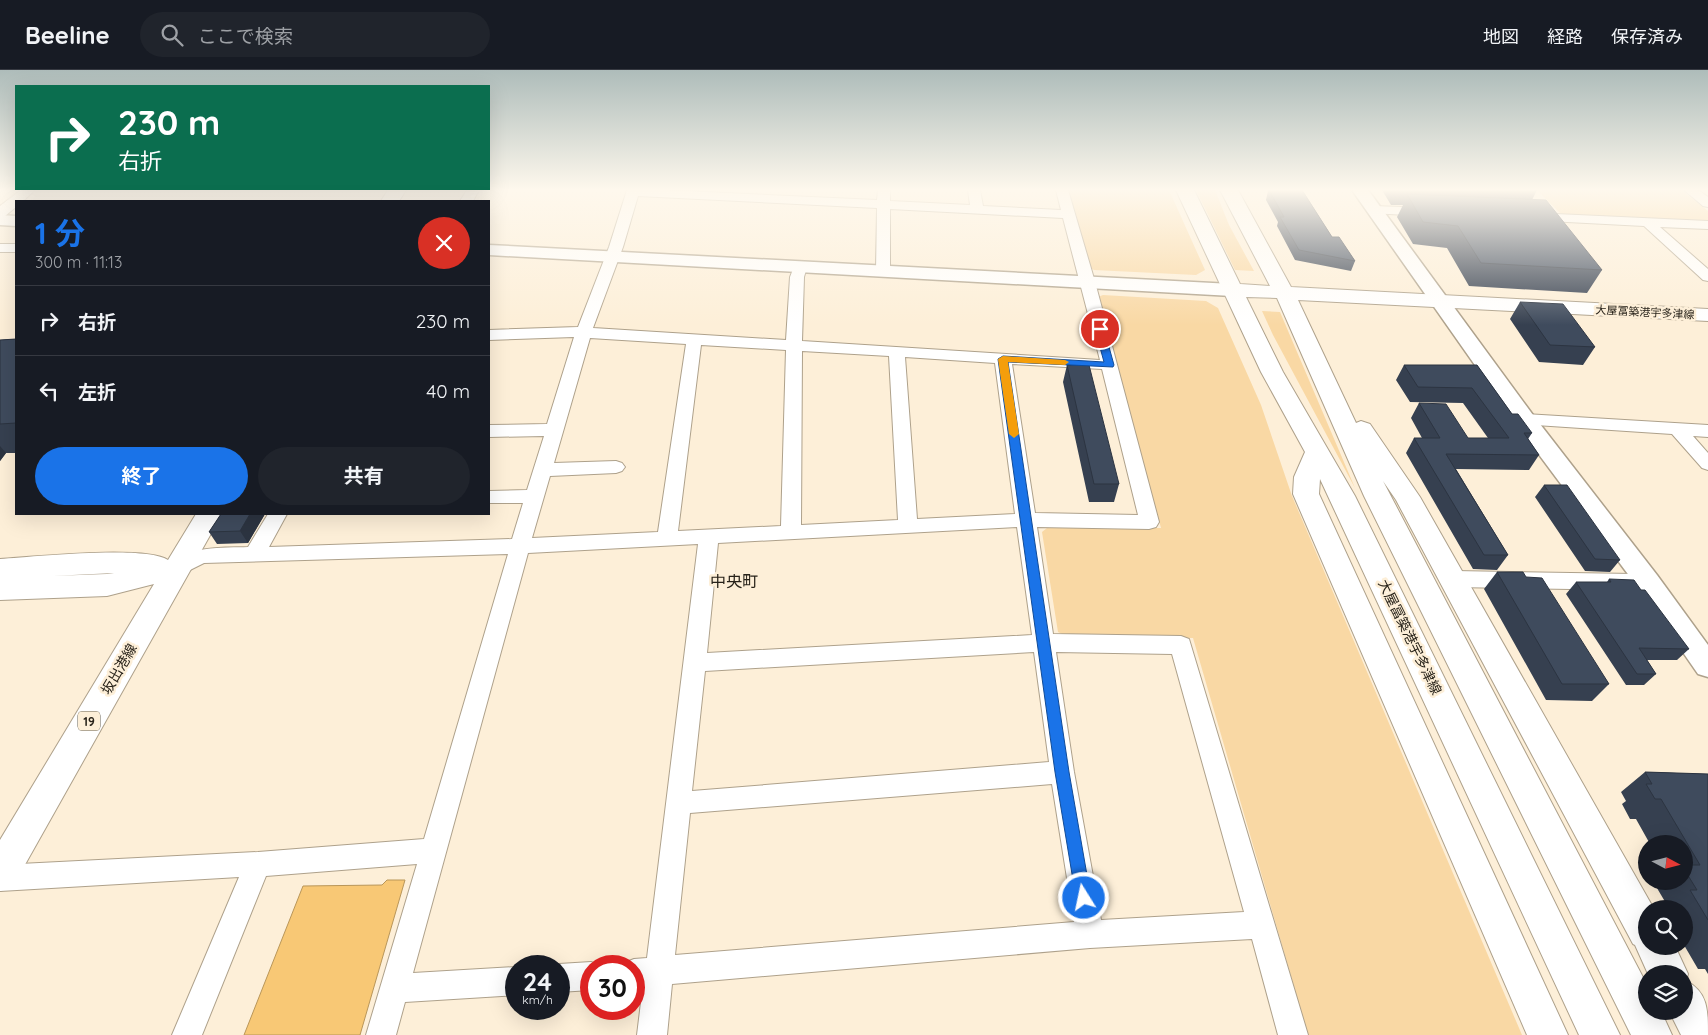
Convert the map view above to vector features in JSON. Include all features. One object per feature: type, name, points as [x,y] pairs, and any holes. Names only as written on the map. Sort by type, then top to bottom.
[{"type":"main road","points":[[1206,235],[1232,290]]},
{"type":"main road","points":[[1253,235],[1322,372],[1377,496],[1652,1035]]},
{"type":"main road","name":"大屋冨築港宇多津線","points":[[1600,1035],[1342,496],[1272,372],[1232,290],[1708,315]]},
{"type":"main road","points":[[1322,372],[1408,497],[1638,916]]},
{"type":"main road","points":[[1318,452],[1307,477],[1306,494],[1548,1035]]},
{"type":"main road","name":"坂出港線","points":[[0,876],[208,515]]},
{"type":"main road","points":[[0,569],[121,562],[178,568]]},
{"type":"main road","points":[[0,589],[107,585],[178,568]]},
{"type":"main road","points":[[1693,1017],[1703,1035]]},
{"type":"street","points":[[381,1035],[520,546],[584,334],[618,235]]},
{"type":"street","points":[[883,271],[884,235]]},
{"type":"street","points":[[178,568],[201,556],[520,546],[1026,520],[1149,522],[1075,235]]},
{"type":"street","points":[[1392,235],[1525,420],[1648,582],[1708,666]]},
{"type":"street","points":[[1661,235],[1708,277]]},
{"type":"street","points":[[0,248],[15,248]]},
{"type":"street","points":[[490,250],[1232,290]]},
{"type":"street","points":[[791,533],[794,347],[797,277],[800,267]]},
{"type":"street","points":[[490,334],[576,332],[694,341],[1109,365]]},
{"type":"street","points":[[667,539],[694,341]]},
{"type":"street","points":[[897,353],[908,526]]},
{"type":"street","points":[[1003,359],[1062,772],[1090,934]]},
{"type":"street","points":[[1525,420],[1708,431]]},
{"type":"street","points":[[490,431],[556,430]]},
{"type":"street","points":[[1677,430],[1708,464]]},
{"type":"street","points":[[543,470],[616,467]]},
{"type":"street","points":[[490,497],[535,496]]},
{"type":"street","points":[[254,554],[276,515]]},
{"type":"street","points":[[652,1035],[646,972],[678,803],[709,537]]},
{"type":"street","points":[[1454,579],[1648,582]]},
{"type":"street","points":[[694,663],[1044,642],[1181,645],[1293,1035]]},
{"type":"street","points":[[678,803],[1062,772]]},
{"type":"street","points":[[0,876],[258,864],[433,850]]},
{"type":"street","points":[[187,1035],[258,864]]},
{"type":"street","points":[[646,972],[1090,934],[1262,925]]},
{"type":"street","points":[[395,988],[505,981]]},
{"type":"shaded area","points":[[1081,235],[1189,235],[1205,270],[1196,275],[1094,270],[1090,268]]},
{"type":"shaded area","points":[[1218,235],[1234,235],[1254,271],[1235,270]]},
{"type":"shaded area","points":[[1103,295],[1206,301],[1218,308],[1261,405],[1292,496],[1522,1035],[1308,1035],[1193,638],[1066,636],[1058,632],[1042,532],[1047,528],[1161,528],[1098,297]]},
{"type":"shaded area","points":[[1262,311],[1280,312],[1355,488],[1273,335]]},
{"type":"shaded area","points":[[387,880],[405,880],[360,1035],[244,1035],[303,886],[382,885]]},
{"type":"building","points":[[1290,235],[1331,235],[1332,237],[1339,237],[1355,261],[1299,250]]},
{"type":"building","points":[[1464,235],[1574,235],[1602,270],[1481,263]]},
{"type":"building","points":[[1520,302],[1563,304],[1595,347],[1550,345]]},
{"type":"building","points":[[15,339],[15,423],[0,424],[0,340]]},
{"type":"building","points":[[1067,365],[1089,365],[1119,484],[1094,484]]},
{"type":"building","points":[[1404,365],[1477,365],[1512,414],[1518,414],[1532,433],[1524,433],[1539,455],[1446,454],[1508,555],[1484,555],[1414,438],[1440,438],[1419,403],[1446,404],[1468,438],[1509,438],[1472,388],[1418,387]]},
{"type":"building","points":[[1544,485],[1567,485],[1620,560],[1595,559]]},
{"type":"building","points":[[220,515],[249,515],[240,531],[209,532]]},
{"type":"building","points":[[1497,572],[1523,572],[1526,577],[1542,578],[1609,684],[1562,684]]},
{"type":"building","points":[[1609,579],[1634,580],[1641,590],[1645,590],[1689,649],[1639,648],[1656,674],[1637,674],[1576,582],[1611,582]]},
{"type":"building","points":[[1645,772],[1708,774],[1708,920],[1690,890],[1697,890],[1693,884],[1693,865],[1700,865],[1693,853],[1693,835],[1682,835],[1661,799],[1655,799],[1646,784],[1652,784]]},
{"type":"slow traffic","points":[[1014,434],[1003,359],[1065,362]]},
{"type":"district","name":"中央町","points":[[734,581]]},
{"type":"route","points":[[1084,898],[1062,772],[1003,359],[1109,365],[1100,329]]}]
